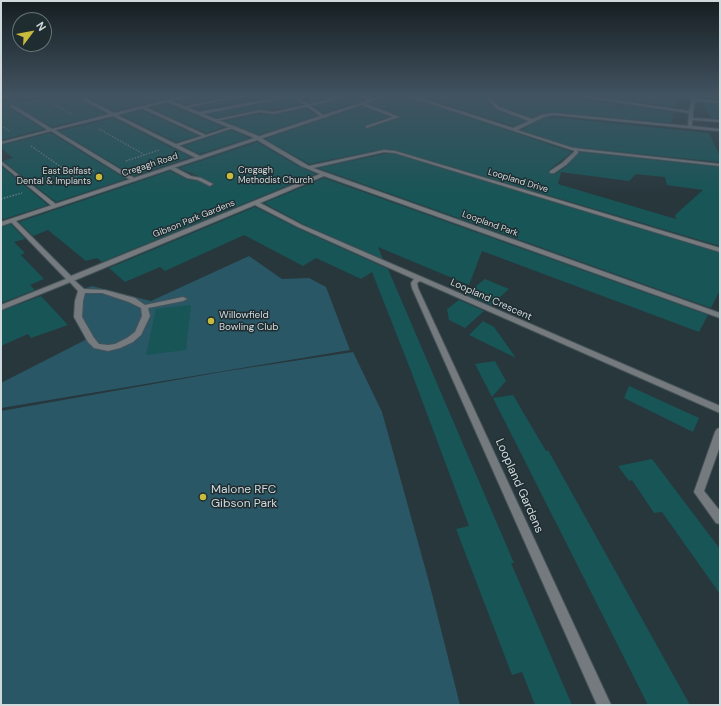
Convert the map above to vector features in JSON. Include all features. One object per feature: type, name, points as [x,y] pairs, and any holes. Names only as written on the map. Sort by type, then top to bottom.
[{"type":"street","points":[[1,143],[52,130],[112,165],[134,180]]},
{"type":"street","points":[[144,130],[200,158]]},
{"type":"street","points":[[193,130],[206,136]]},
{"type":"street","points":[[175,146],[225,130]]},
{"type":"street","name":"Loopland Park","points":[[240,130],[324,174],[720,316]]},
{"type":"street","name":"Cregagh Road","points":[[1,224],[284,130]]},
{"type":"street","points":[[513,130],[576,149],[720,165]]},
{"type":"street","points":[[552,172],[564,164],[576,152],[576,149]]},
{"type":"street","name":"Loopland Drive","points":[[309,167],[384,151],[395,152],[720,250]]},
{"type":"street","points":[[1,162],[55,206]]},
{"type":"street","points":[[172,168],[189,177],[199,179],[210,184]]},
{"type":"street","name":"Gibson Park Gardens","points":[[1,308],[324,174]]},
{"type":"street","name":"Loopland Crescent","points":[[256,203],[300,226],[418,279],[720,410]]},
{"type":"street","points":[[12,220],[82,291],[103,291],[132,300],[144,308],[146,316],[138,333],[130,340],[108,348],[97,346],[90,340],[78,317],[79,301],[82,291]]},
{"type":"street","name":"Loopland Gardens","points":[[418,279],[414,283],[414,288],[604,705]]},
{"type":"street","points":[[144,308],[183,299]]},
{"type":"street","points":[[720,432],[699,492],[720,519]]},
{"type":"path","points":[[8,130],[75,176]]},
{"type":"path","points":[[1,199],[175,146]]},
{"type":"shaded area","name":"Willowfield Bowling Club","points":[[249,256],[282,279],[309,278],[326,287],[350,350],[1,408],[1,383],[85,340],[80,290],[92,286],[151,301]]},
{"type":"shaded area","name":"Malone RFC Gibson Park","points":[[353,352],[382,412],[429,582],[460,705],[1,705],[1,411],[227,371]]},
{"type":"building","points":[[1,130],[40,130],[1,140]]},
{"type":"building","points":[[136,130],[191,157],[134,176],[59,131]]},
{"type":"building","points":[[151,130],[185,130],[198,136],[176,142]]},
{"type":"building","points":[[199,130],[215,130],[206,133]]},
{"type":"building","points":[[231,130],[250,138],[200,154],[183,146]]},
{"type":"building","points":[[246,130],[274,130],[259,135]]},
{"type":"building","points":[[292,130],[507,130],[572,152],[549,170],[550,174],[555,174],[567,166],[580,152],[720,167],[720,246],[395,150],[384,149],[309,164],[265,139]],"holes":[[[561,172],[629,181],[636,174],[665,177],[667,185],[703,190],[675,215],[676,219],[558,184]]]},
{"type":"building","points":[[521,130],[679,130],[709,133],[720,156],[720,162],[573,147]]},
{"type":"building","points":[[51,133],[126,179],[56,202],[3,161],[13,158],[1,148],[1,145]]},
{"type":"building","points":[[257,142],[300,167],[316,174],[102,262],[97,258],[86,261],[48,230],[33,236],[19,222],[170,171],[186,179],[198,181],[211,187],[214,183],[179,168]]},
{"type":"building","points":[[384,154],[395,154],[720,253],[720,290],[711,308],[318,168]]},
{"type":"building","points":[[1,166],[48,205],[1,220]]},
{"type":"building","points":[[324,178],[708,315],[699,332],[482,251],[469,285],[378,247],[383,259],[303,224],[264,203]]},
{"type":"building","points":[[255,207],[297,228],[388,269],[514,563],[511,563],[572,705],[535,705],[522,672],[512,675],[456,529],[469,526],[372,272],[361,279],[316,258],[303,266],[244,235],[165,271],[160,267],[125,282],[109,268]]},
{"type":"building","points":[[11,224],[25,239],[14,242],[25,253],[21,255],[44,279],[30,285],[35,290],[1,303],[1,227]]},
{"type":"building","points":[[485,279],[509,289],[491,305],[466,294]]},
{"type":"building","points":[[41,296],[68,325],[31,338],[28,334],[1,346],[1,311]]},
{"type":"building","points":[[459,300],[484,311],[465,328],[449,320],[447,309]]},
{"type":"building","points":[[191,305],[186,350],[146,355],[156,309]]},
{"type":"building","points":[[483,321],[494,327],[516,358],[469,335]]},
{"type":"building","points":[[495,361],[506,381],[492,397],[475,364]]},
{"type":"building","points":[[629,386],[699,418],[693,432],[624,398]]},
{"type":"building","points":[[513,395],[546,451],[548,450],[690,705],[648,705],[493,398]]},
{"type":"building","points":[[652,459],[720,549],[720,594],[662,512],[654,513],[632,480],[629,481],[618,466]]},
{"type":"place","name":"Cregagh Methodist Church","points":[[230,176]]},
{"type":"place","name":"East Belfast Dental & Implants","points":[[99,177]]},
{"type":"place","name":"Willowfield Bowling Club","points":[[211,321]]},
{"type":"place","name":"Malone RFC Gibson Park","points":[[203,497]]}]
